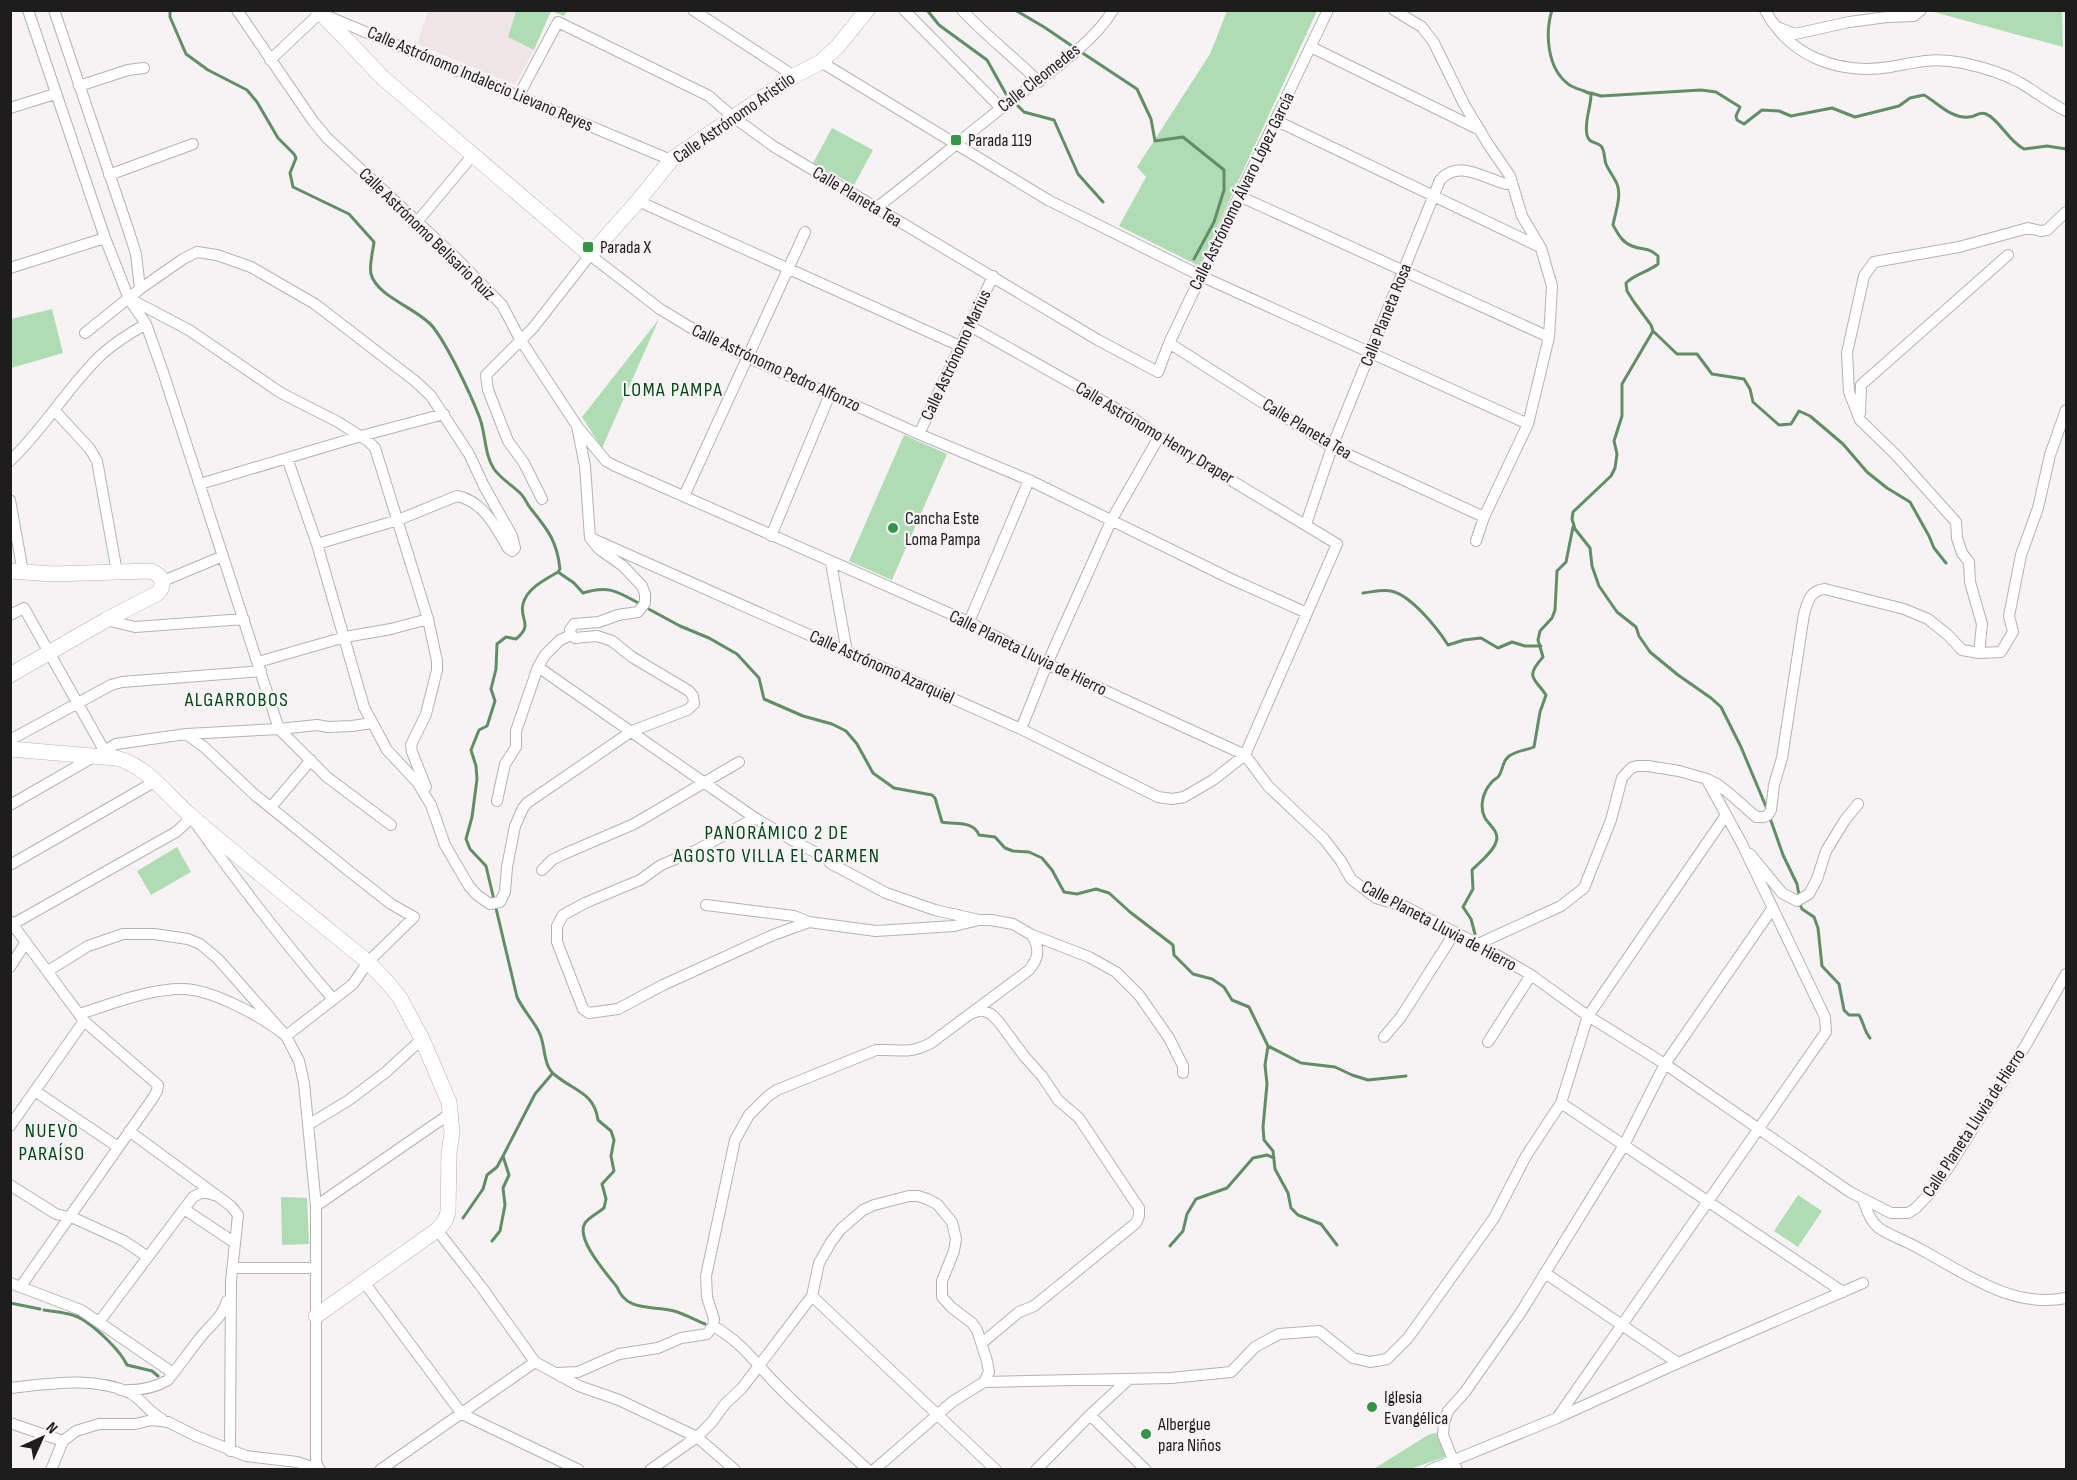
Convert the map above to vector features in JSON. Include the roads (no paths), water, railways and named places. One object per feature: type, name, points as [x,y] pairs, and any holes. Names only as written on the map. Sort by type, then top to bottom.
[{"type":"street","points":[[27,10],[105,238],[129,299],[146,324],[279,729],[327,777],[391,825]]},
{"type":"street","points":[[54,10],[136,254],[140,289]]},
{"type":"street","name":"Calle Astrónomo Belisario Ruiz","points":[[237,10],[327,138],[471,272],[502,305],[520,339],[577,426],[585,466],[590,538]]},
{"type":"street","points":[[693,10],[794,76]]},
{"type":"street","name":"Calle Astrónomo Aristilo","points":[[542,499],[524,463],[508,441],[488,390],[486,375],[533,328],[590,255],[671,160],[732,116],[794,76],[821,62],[838,46],[867,10]]},
{"type":"street","points":[[904,10],[1001,108]]},
{"type":"street","points":[[962,10],[1039,82]]},
{"type":"street","name":"Calle Cleomedes","points":[[876,208],[1001,108],[1039,82],[1104,26],[1113,10]]},
{"type":"street","name":"Calle Astrónomo Álvaro López García","points":[[1158,372],[1169,343],[1328,10]]},
{"type":"street","points":[[1394,10],[1422,27],[1434,43],[1464,104],[1511,181],[1522,216],[1541,248],[1552,286],[1549,337],[1528,424],[1484,517],[1476,541]]},
{"type":"street","points":[[1765,10],[1774,26],[1788,41],[1812,58],[1828,63],[1869,69],[1935,59],[1962,63],[1993,71],[2019,82],[2067,111]]},
{"type":"street","points":[[1774,26],[1795,34],[1848,22],[1914,16],[1921,10]]},
{"type":"street","points":[[270,60],[319,12]]},
{"type":"street","name":"Calle Astrónomo Indalecio Lievano Reyes","points":[[319,12],[671,160]]},
{"type":"street","name":"Calle Astrónomo Pedro Alfonzo","points":[[319,12],[383,78],[472,156],[590,255],[660,309],[747,357],[919,434],[1029,480],[1229,578],[1307,613]]},
{"type":"street","name":"Calle Planeta Tea","points":[[519,95],[558,22],[709,96],[772,146],[1098,340],[1158,372]]},
{"type":"street","points":[[1311,47],[1480,130]]},
{"type":"street","points":[[821,62],[1048,200],[1201,276],[1528,424]]},
{"type":"street","points":[[79,86],[128,70],[144,68]]},
{"type":"street","points":[[10,108],[55,94]]},
{"type":"street","points":[[1275,120],[1541,248]]},
{"type":"street","points":[[109,175],[193,144]]},
{"type":"street","points":[[417,222],[472,156]]},
{"type":"street","name":"Calle Planeta Rosa","points":[[1305,524],[1332,447],[1440,180],[1447,172],[1456,170],[1469,171],[1506,184],[1511,181]]},
{"type":"street","points":[[1239,196],[1549,337]]},
{"type":"street","points":[[638,201],[960,346]]},
{"type":"street","points":[[1979,653],[1982,624],[1970,582],[1968,562],[1962,553],[1958,538],[1956,522],[1896,455],[1860,420],[1849,392],[1847,352],[1864,276],[1874,262],[1959,247],[2020,229],[2047,230],[2067,212]]},
{"type":"street","points":[[684,496],[805,232]]},
{"type":"street","points":[[10,268],[105,238]]},
{"type":"street","points":[[85,333],[140,289],[197,252],[217,255],[251,267],[315,304],[415,381],[431,396],[469,454],[512,536],[515,548],[512,551],[508,548],[491,519],[467,498],[457,496],[398,520],[317,544]]},
{"type":"street","points":[[1860,420],[1861,385],[2008,255]]},
{"type":"street","name":"Calle Astrónomo Marius","points":[[919,434],[993,276]]},
{"type":"street","points":[[129,299],[189,330],[281,393],[339,422],[375,448],[428,619],[438,670],[426,714],[411,745],[412,752],[445,845],[469,886],[490,904],[500,902],[505,892],[509,851],[515,826],[523,808],[542,792],[632,731],[687,710],[694,704],[693,696],[689,691],[632,657],[612,641],[597,636],[575,638],[571,635]]},
{"type":"street","points":[[10,461],[28,444],[101,355],[146,324]]},
{"type":"street","name":"Calle Astrónomo Henry Draper","points":[[970,326],[1133,418],[1337,544],[1307,613]]},
{"type":"street","name":"Calle Planeta Tea","points":[[1169,343],[1332,447],[1484,517]]},
{"type":"street","points":[[771,536],[830,394]]},
{"type":"street","points":[[1478,944],[1561,906],[1584,888],[1611,819],[1622,778],[1631,768],[1648,766],[1707,779],[1730,794],[1756,817],[1764,817],[1770,812],[1774,785],[1782,758],[1804,614],[1809,597],[1813,592],[1825,589],[1904,609],[1928,619],[1962,650],[1979,653],[2001,652],[2013,632],[2009,616],[2021,555],[2038,508],[2050,455],[2067,410]]},
{"type":"street","points":[[55,411],[90,449],[96,461],[117,572]]},
{"type":"street","points":[[200,484],[444,414]]},
{"type":"street","points":[[337,444],[344,439],[345,434],[345,429],[339,422]]},
{"type":"street","name":"Calle Planeta Lluvia de Hierro","points":[[577,426],[606,461],[831,563],[969,622],[1047,664],[1245,755],[1268,786],[1324,839],[1351,879],[1376,898],[1406,907],[1478,944],[1531,975],[1588,1016],[1665,1064],[1863,1200],[1890,1213],[1908,1213],[1930,1193],[2027,1043],[2067,974]]},
{"type":"street","points":[[1021,729],[1047,664],[1112,519],[1159,436]]},
{"type":"street","points":[[287,458],[317,544],[364,707],[387,750],[417,782],[432,805]]},
{"type":"street","points":[[969,622],[1029,480]]},
{"type":"street","points":[[10,500],[17,572],[52,574],[151,571],[158,574],[163,581],[158,593],[10,675]]},
{"type":"street","points":[[571,635],[570,630],[574,624],[598,622],[618,615],[638,612],[645,603],[645,594],[634,576],[599,549],[590,538]]},
{"type":"street","name":"Calle Astrónomo Azarquiel","points":[[590,538],[1021,729],[1158,797],[1172,800],[1197,791],[1245,755]]},
{"type":"street","points":[[163,581],[223,556]]},
{"type":"street","points":[[831,563],[847,652]]},
{"type":"street","points":[[10,615],[24,608],[77,703],[100,753]]},
{"type":"street","points":[[1245,755],[1307,613]]},
{"type":"street","points":[[106,620],[135,627],[244,619]]},
{"type":"street","points":[[10,740],[97,691],[122,682],[260,667],[345,638],[428,619]]},
{"type":"street","points":[[497,801],[505,764],[516,747],[516,731],[538,667],[545,655],[560,640],[571,635]]},
{"type":"street","points":[[538,667],[755,818],[799,844],[822,854],[829,859],[830,863],[886,893],[935,910],[979,920],[998,920],[1013,924],[1032,935],[1100,962],[1116,972],[1129,984],[1169,1038],[1184,1066],[1183,1073]]},
{"type":"street","points":[[10,805],[116,744],[186,734],[317,725],[352,726],[372,723]]},
{"type":"street","points":[[186,734],[204,747],[255,795],[391,904],[414,917],[368,962],[353,984],[286,1036]]},
{"type":"street","points":[[10,749],[100,753],[132,764],[368,962],[400,998],[422,1039],[450,1102],[448,1212],[445,1221],[437,1230],[316,1316]]},
{"type":"street","points":[[271,807],[311,760]]},
{"type":"street","points":[[542,870],[552,860],[633,824],[740,762]]},
{"type":"street","points":[[1557,1418],[1823,1038],[1827,1025],[1742,844],[1707,779]]},
{"type":"street","points":[[10,865],[154,782]]},
{"type":"street","points":[[1742,844],[1782,893],[1797,900],[1809,894],[1817,879],[1826,851],[1858,804]]},
{"type":"street","points":[[173,1373],[81,1310],[16,1285],[68,1218],[153,1098],[158,1085],[82,1018],[12,922],[177,832],[190,815]]},
{"type":"street","points":[[190,815],[237,882],[333,999]]},
{"type":"street","points":[[874,1470],[952,1401],[984,1382],[1129,1379],[1231,1372],[1255,1347],[1279,1334],[1309,1331],[1319,1331],[1353,1358],[1370,1362],[1387,1359],[1408,1338],[1494,1218],[1526,1156],[1561,1103],[1588,1016],[1726,815]]},
{"type":"street","points":[[755,818],[697,850],[661,865],[640,880],[562,915],[557,926],[556,942],[583,1009],[589,1013],[618,1009],[663,985],[773,935],[809,922]]},
{"type":"street","points":[[706,905],[794,916],[809,922],[892,931],[954,927],[979,920]]},
{"type":"street","points":[[1455,1464],[1443,1435],[1445,1416],[1465,1392],[1521,1312],[1624,1145],[1665,1064],[1772,909]]},
{"type":"street","points":[[1384,1037],[1401,1017],[1455,932]]},
{"type":"street","points":[[10,1388],[66,1383],[100,1384],[131,1394],[148,1411],[230,1450],[260,1459],[319,1469],[316,1461],[316,1206],[304,1083],[294,1048],[218,959],[200,944],[188,939],[154,934],[123,934],[88,946],[48,971]]},
{"type":"street","points":[[557,1373],[578,1372],[619,1354],[658,1348],[681,1338],[707,1334],[713,1326],[714,1319],[705,1287],[706,1276],[735,1140],[749,1115],[777,1090],[876,1050],[903,1052],[919,1050],[932,1043],[1029,970],[1036,961],[1038,952],[1032,935]]},
{"type":"street","points":[[10,967],[27,942]]},
{"type":"street","points":[[1488,1042],[1531,975]]},
{"type":"street","points":[[10,1126],[82,1018],[155,993],[180,989],[192,990],[240,1007],[274,1026],[286,1036]]},
{"type":"street","points":[[972,1012],[982,1010],[991,1014],[999,1022],[1059,1100],[1079,1118],[1139,1208],[1136,1223],[1034,1306],[1019,1312],[982,1343]]},
{"type":"street","points":[[308,1125],[349,1100],[386,1072],[422,1039]]},
{"type":"street","points":[[35,1091],[118,1147]]},
{"type":"street","points":[[1561,1103],[1843,1292]]},
{"type":"street","points":[[316,1206],[451,1113]]},
{"type":"street","points":[[120,1390],[152,1388],[168,1380],[201,1336],[224,1311],[233,1268],[238,1215],[231,1206],[129,1131]]},
{"type":"street","points":[[10,1185],[56,1214],[76,1219],[124,1241],[148,1257]]},
{"type":"street","points":[[99,1322],[197,1194],[203,1192],[214,1195]]},
{"type":"street","points":[[650,1470],[697,1437],[742,1388],[812,1296],[815,1274],[831,1242],[853,1218],[874,1205],[909,1196],[927,1199],[946,1213],[955,1230],[956,1239],[954,1251],[942,1281],[942,1297],[972,1323],[982,1343],[988,1372],[984,1382]]},
{"type":"street","points":[[1863,1200],[1870,1217],[1880,1229],[1988,1288],[2039,1299],[2067,1298]]},
{"type":"street","points":[[184,1209],[235,1243]]},
{"type":"street","points":[[437,1230],[535,1362],[579,1386],[619,1400],[697,1437],[735,1470]]},
{"type":"street","points":[[233,1268],[315,1268]]},
{"type":"street","points":[[1545,1274],[1678,1363]]},
{"type":"street","points":[[230,1450],[231,1281]]},
{"type":"street","points":[[363,1282],[462,1414],[579,1470]]},
{"type":"street","points":[[1430,1470],[1455,1464],[1678,1363],[1863,1283]]},
{"type":"street","points":[[812,1296],[996,1470]]},
{"type":"street","points":[[713,1326],[726,1333],[775,1383],[868,1470]]},
{"type":"street","points":[[380,1470],[535,1362]]},
{"type":"street","points":[[1036,1470],[1129,1379]]},
{"type":"street","points":[[1090,1415],[1146,1470]]},
{"type":"street","points":[[51,1470],[63,1441],[76,1431],[99,1424],[135,1424],[152,1420],[168,1422]]},
{"type":"street","points":[[10,1423],[63,1441]]},
{"type":"waterway","points":[[170,10],[170,17],[186,54],[208,70],[247,90],[257,102],[278,138],[294,154],[296,158],[290,173],[293,187],[349,214],[374,242],[371,274],[375,282],[390,296],[427,320],[439,335],[479,416],[494,469],[522,496],[547,530],[557,551],[560,569],[558,572],[574,583],[583,593],[599,590],[612,591],[640,604]]},
{"type":"waterway","points":[[927,10],[939,25],[987,60],[1006,94]]},
{"type":"waterway","points":[[1015,10],[1075,48]]},
{"type":"waterway","points":[[1552,10],[1548,39],[1555,68],[1567,83],[1584,91]]},
{"type":"waterway","points":[[1081,52],[1137,89],[1151,119],[1155,141],[1183,137],[1224,170],[1224,190],[1214,222],[1194,259]]},
{"type":"waterway","points":[[1591,93],[1601,96],[1701,90],[1716,92],[1740,107],[1736,116],[1737,120],[1744,124],[1762,110],[1779,111],[1791,116],[1832,108],[1855,117],[1899,106],[1910,98],[1924,95],[1956,116],[1969,117],[1981,113],[1986,114],[2024,149],[2047,146],[2066,149]]},
{"type":"waterway","points":[[1584,91],[1591,94],[1586,125],[1588,138],[1602,148],[1606,164],[1618,189],[1613,225],[1626,242],[1658,256],[1658,264],[1626,283],[1627,291],[1653,331],[1622,384],[1622,416],[1614,441],[1617,454],[1615,468],[1611,476],[1573,512],[1572,519],[1575,529],[1590,548],[1592,566],[1599,586],[1617,612],[1636,627],[1650,652],[1721,707],[1767,809]]},
{"type":"waterway","points":[[1018,106],[1024,112],[1054,120],[1078,174],[1103,202]]},
{"type":"waterway","points":[[1653,331],[1677,354],[1697,354],[1712,374],[1744,379],[1750,389],[1753,402],[1779,425],[1791,424],[1799,411],[1810,416],[1843,444],[1867,472],[1910,502],[1934,548],[1946,563]]},
{"type":"waterway","points":[[1475,934],[1471,919],[1463,907],[1473,889],[1472,870],[1486,857],[1497,838],[1483,814],[1484,795],[1488,787],[1500,775],[1508,757],[1534,747],[1540,712],[1546,695],[1533,678],[1534,669],[1543,657],[1538,640],[1540,631],[1552,618],[1555,610],[1557,571],[1566,562],[1573,527]]},
{"type":"waterway","points":[[558,572],[538,585],[525,598],[522,609],[525,626],[521,634],[516,639],[506,637],[497,644],[496,669],[491,689],[495,701],[487,726],[479,730],[471,750],[477,779],[472,817],[466,839],[470,849],[486,866],[517,997],[539,1032],[548,1066],[555,1075],[588,1098],[596,1111],[598,1120],[611,1131],[614,1140],[611,1156],[614,1171],[602,1184],[606,1199],[604,1208],[585,1223],[583,1230],[588,1247],[627,1301],[641,1306],[674,1311],[705,1324]]},
{"type":"waterway","points":[[1363,593],[1385,590],[1399,594],[1423,614],[1448,645],[1481,638],[1498,648],[1512,642],[1525,646],[1541,646]]},
{"type":"waterway","points":[[645,607],[737,654],[759,678],[764,699],[846,731],[857,744],[873,773],[894,788],[932,795],[942,822],[968,825],[973,827],[979,835],[995,837],[1005,848],[1029,852],[1042,858],[1052,870],[1064,892],[1077,894],[1096,889],[1109,893],[1173,945],[1174,955],[1193,974],[1212,979],[1224,987],[1232,1000],[1249,1007],[1268,1046],[1265,1065],[1267,1084],[1264,1140],[1273,1151],[1275,1169],[1288,1193],[1291,1208],[1298,1215],[1321,1224],[1337,1245]]},
{"type":"waterway","points":[[1770,818],[1783,855],[1797,884],[1799,895]]},
{"type":"waterway","points":[[1799,902],[1802,909],[1814,917],[1818,928],[1822,966],[1839,984],[1844,1010],[1849,1015],[1859,1015],[1870,1038]]},
{"type":"waterway","points":[[1268,1046],[1301,1063],[1335,1067],[1368,1080],[1406,1076]]},
{"type":"waterway","points":[[492,1241],[500,1231],[505,1205],[503,1188],[509,1175],[503,1156],[535,1094],[552,1074]]},
{"type":"waterway","points":[[1170,1246],[1183,1231],[1187,1214],[1196,1199],[1227,1188],[1253,1158],[1267,1155],[1274,1158]]},
{"type":"waterway","points":[[463,1218],[483,1189],[487,1175],[497,1167],[503,1156]]},
{"type":"waterway","points":[[10,1303],[40,1309]]},
{"type":"waterway","points":[[44,1310],[81,1318],[108,1341],[127,1365],[152,1371],[158,1376]]},
{"type":"place","name":"Parada 119","points":[[956,140]]},
{"type":"place","name":"Parada X","points":[[588,247]]},
{"type":"place","name":"Cancha Este Loma Pampa","points":[[893,528]]},
{"type":"place","name":"Iglesia Evangélica","points":[[1372,1407]]},
{"type":"place","name":"Albergue para Niños","points":[[1146,1434]]},
{"type":"district","name":"LOMA PAMPA","points":[[673,390]]},
{"type":"district","name":"ALGARROBOS","points":[[237,700]]},
{"type":"district","name":"PANORÁMICO 2 DE AGOSTO VILLA EL CARMEN","points":[[777,844]]},
{"type":"district","name":"NUEVO PARAÍSO","points":[[52,1142]]}]
